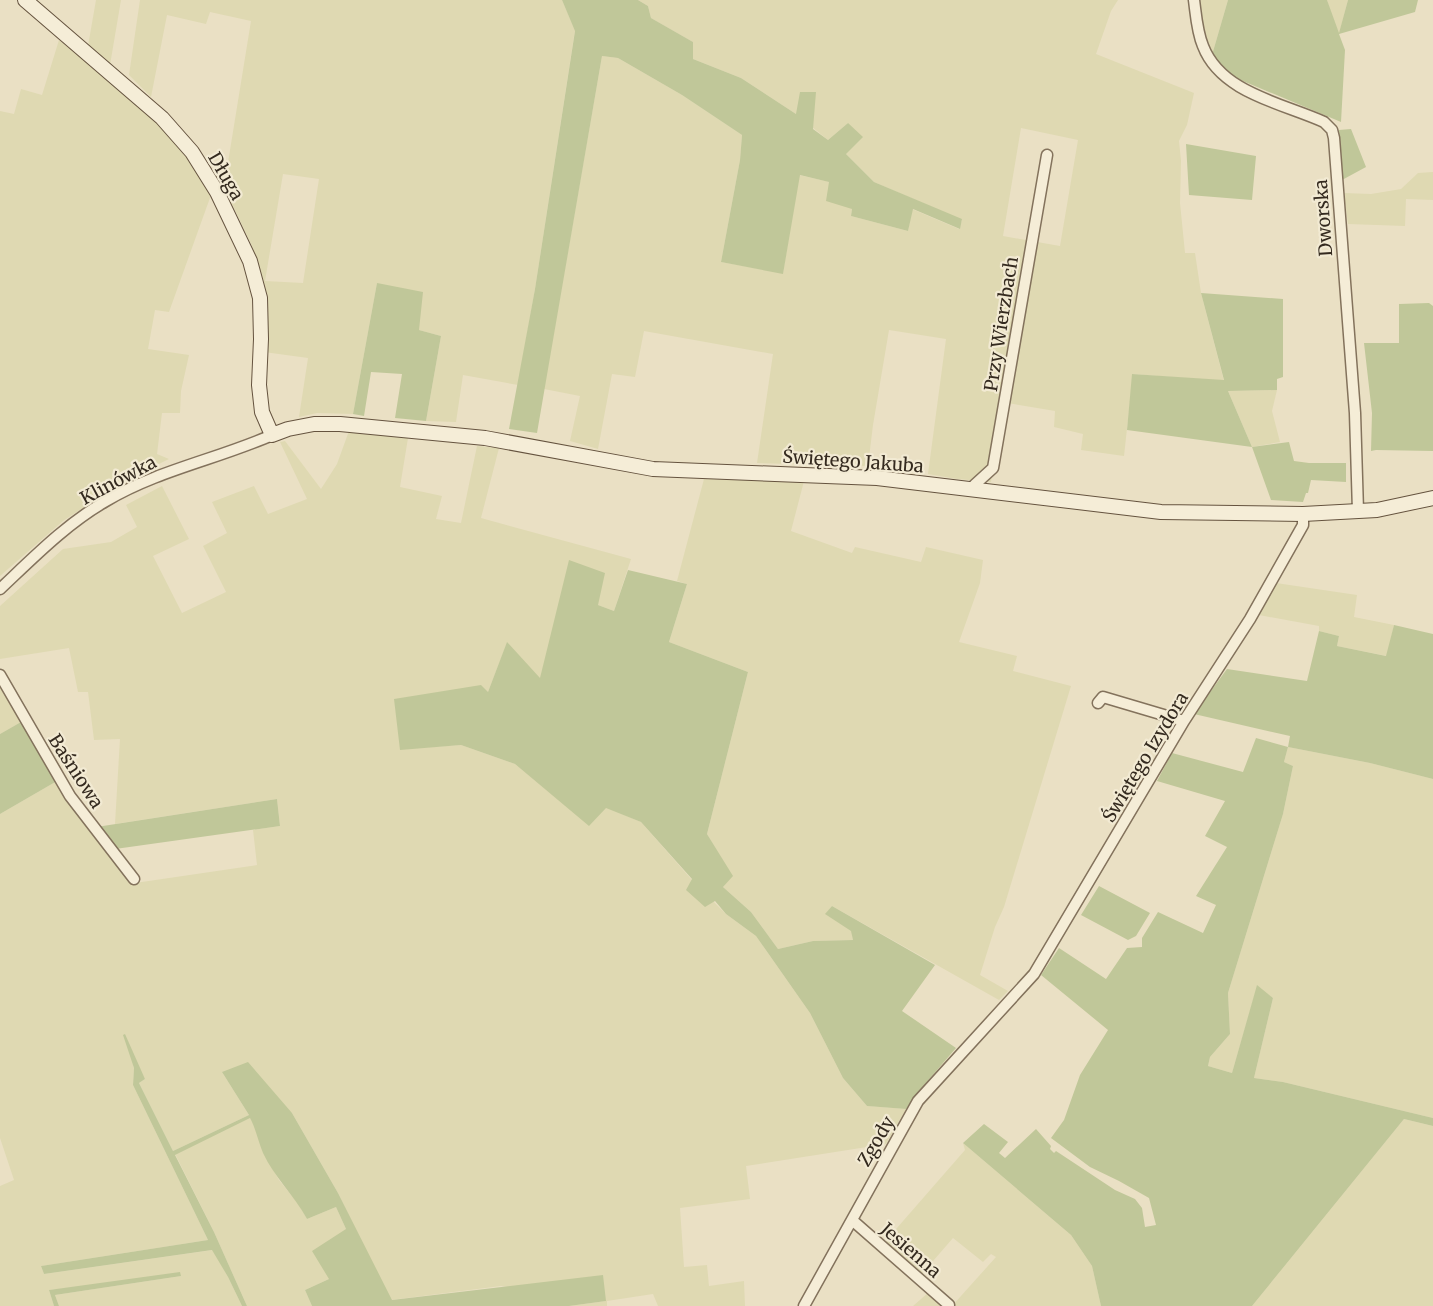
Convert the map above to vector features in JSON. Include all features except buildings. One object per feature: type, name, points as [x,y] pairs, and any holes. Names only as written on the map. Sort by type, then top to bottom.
[{"type":"street","name":"Długa","points":[[26,0],[162,118],[192,152],[217,192],[250,261],[260,298],[259,385],[262,412],[272,435]]},
{"type":"street","name":"Dworska","points":[[1194,0],[1202,44],[1211,63],[1225,78],[1249,92],[1324,122],[1332,130],[1355,413],[1358,511]]},
{"type":"street","name":"Przy Wierzbach","points":[[970,489],[993,468],[1047,155]]},
{"type":"street","name":"Świętego Jakuba","points":[[272,435],[314,424],[340,424],[485,438],[653,469],[877,478],[1161,512],[1303,514],[1377,510],[1433,498]]},
{"type":"street","name":"Klinówka","points":[[0,589],[58,535],[106,501],[155,477],[272,435]]},
{"type":"street","name":"Świętego Izydora","points":[[1002,1010],[1034,974],[1184,721],[1250,619],[1303,525],[1303,514]]},
{"type":"street","name":"Baśniowa","points":[[0,675],[70,796],[134,879]]},
{"type":"street","points":[[1098,703],[1103,697],[1184,721]]},
{"type":"street","name":"Zgody","points":[[804,1306],[918,1101],[1002,1010]]},
{"type":"street","name":"Jesienna","points":[[852,1220],[949,1305]]},
{"type":"shaded area","points":[[96,0],[121,0],[110,65],[88,46]]},
{"type":"shaded area","points":[[140,0],[562,0],[575,30],[518,385],[463,375],[456,422],[426,421],[441,336],[419,330],[377,283],[353,414],[317,413],[299,417],[308,358],[264,352],[268,324],[264,282],[251,244],[224,187],[251,21],[210,12],[206,24],[167,15],[151,97],[129,75]],"holes":[[[283,174],[319,179],[303,283],[265,281]]]},
{"type":"shaded area","points":[[638,0],[1118,0],[1111,11],[1096,54],[1194,93],[1187,125],[1179,141],[1180,203],[1185,253],[1195,253],[1201,293],[1224,381],[1133,374],[1124,456],[1081,450],[1083,434],[1054,427],[1055,411],[1002,402],[991,482],[957,479],[928,474],[946,339],[889,330],[868,466],[757,463],[773,354],[644,331],[635,377],[612,374],[598,449],[570,441],[580,396],[544,389],[602,56],[618,58],[682,95],[742,135],[740,160],[721,262],[783,273],[799,175],[830,182],[852,209],[851,216],[908,231],[912,209],[959,229],[962,220],[874,182],[846,154],[848,123],[828,140],[796,114],[741,78],[693,59],[693,42],[651,18],[648,6]],"holes":[[[1021,128],[1078,140],[1060,246],[1003,236]]]},
{"type":"shaded area","points":[[1199,0],[1228,0],[1212,55],[1205,36]]},
{"type":"shaded area","points":[[1327,0],[1348,0],[1339,34],[1330,10]]},
{"type":"shaded area","points":[[59,40],[160,123],[191,160],[211,195],[169,312],[155,310],[148,349],[189,355],[181,391],[180,413],[162,413],[157,454],[169,459],[122,482],[63,521],[0,576],[0,111],[14,114],[21,89],[42,95]]},
{"type":"shaded area","points":[[1433,172],[1433,200],[1406,199],[1405,226],[1348,224],[1344,193],[1371,194],[1401,189],[1418,173]]},
{"type":"shaded area","points":[[1277,390],[1272,411],[1280,442],[1252,447],[1228,391]]},
{"type":"shaded area","points":[[349,431],[408,438],[400,487],[442,496],[436,519],[461,523],[477,446],[499,448],[481,518],[631,559],[614,611],[598,605],[540,679],[507,643],[488,692],[400,749],[461,745],[515,764],[589,825],[606,807],[641,822],[692,880],[726,914],[756,936],[810,1013],[843,1078],[867,1106],[906,1109],[886,1144],[746,1166],[750,1199],[680,1208],[684,1267],[707,1265],[709,1286],[744,1281],[745,1306],[658,1306],[653,1294],[607,1301],[607,1306],[569,1306],[606,1301],[501,1286],[391,1300],[338,1193],[292,1113],[222,1072],[249,1115],[173,1151],[139,1083],[145,1079],[130,1052],[134,1068],[133,1085],[208,1240],[41,1266],[44,1274],[213,1250],[242,1306],[59,1306],[55,1295],[181,1276],[49,1290],[54,1306],[0,1306],[0,1186],[14,1180],[0,1138],[0,814],[57,781],[135,883],[257,865],[253,830],[280,826],[277,799],[115,824],[120,739],[94,740],[88,692],[78,692],[69,648],[0,659],[0,606],[63,549],[111,542],[137,527],[126,505],[162,486],[189,539],[153,556],[182,613],[226,592],[203,546],[227,533],[212,502],[254,486],[268,514],[307,499],[280,442],[285,441],[321,489],[337,464]]},
{"type":"shaded area","points":[[704,479],[804,481],[791,531],[852,553],[855,547],[921,562],[926,547],[983,560],[980,583],[959,642],[1017,656],[1013,671],[1071,686],[1004,907],[995,927],[980,975],[1008,991],[999,1000],[832,906],[826,914],[852,931],[853,940],[813,941],[778,949],[751,912],[723,887],[732,876],[707,834],[748,672],[669,642],[687,584],[677,581]]},
{"type":"shaded area","points":[[1276,583],[1357,595],[1354,617],[1394,625],[1387,656],[1337,646],[1339,636],[1319,631],[1319,626],[1259,615]]},
{"type":"shaded area","points":[[3,688],[21,722],[0,734],[0,689]]},
{"type":"shaded area","points":[[1288,747],[1370,763],[1433,779],[1433,1118],[1283,1082],[1254,1078],[1273,998],[1257,987],[1232,1073],[1208,1066],[1210,1057],[1230,1034],[1228,993],[1283,814],[1293,766],[1284,762]]},
{"type":"shaded area","points":[[250,1117],[263,1152],[279,1180],[300,1206],[307,1219],[336,1207],[346,1229],[329,1279],[305,1290],[312,1306],[247,1306],[214,1232],[175,1154]]},
{"type":"shaded area","points":[[1404,1119],[1433,1126],[1433,1306],[1252,1306]]},
{"type":"shaded area","points":[[963,1143],[1071,1235],[1092,1266],[1101,1306],[952,1306],[996,1257],[991,1254],[983,1262],[953,1238],[920,1276],[883,1244],[965,1150]]},
{"type":"shaded area","points":[[929,1292],[945,1306],[913,1306]]},
{"type":"green space","points":[[562,0],[638,0],[648,6],[651,18],[693,42],[693,59],[741,78],[796,114],[800,92],[816,92],[813,129],[828,140],[848,123],[863,137],[846,154],[874,182],[962,219],[960,229],[913,209],[908,231],[851,216],[852,209],[826,201],[829,182],[800,175],[783,274],[721,262],[740,160],[742,135],[682,95],[618,58],[602,56],[537,433],[509,429],[535,289],[575,31]]},
{"type":"green space","points":[[1228,0],[1327,0],[1339,33],[1348,0],[1418,0],[1415,12],[1339,34],[1345,50],[1341,122],[1231,76],[1212,55]]},
{"type":"green space","points":[[1351,129],[1366,167],[1342,180],[1339,130]]},
{"type":"green space","points":[[1186,144],[1256,156],[1252,200],[1189,195]]},
{"type":"green space","points":[[377,283],[423,292],[419,330],[441,336],[426,421],[395,418],[402,374],[371,372],[364,416],[353,414]]},
{"type":"green space","points":[[1201,293],[1283,299],[1283,377],[1277,379],[1277,390],[1228,391],[1252,447],[1127,430],[1132,374],[1224,380]]},
{"type":"green space","points":[[1429,303],[1433,306],[1433,451],[1371,451],[1372,413],[1364,343],[1399,343],[1399,304]]},
{"type":"green space","points":[[1289,442],[1294,461],[1346,463],[1346,482],[1311,480],[1303,502],[1271,500],[1252,447]]},
{"type":"green space","points":[[569,560],[605,573],[598,605],[614,611],[628,570],[687,584],[669,642],[748,672],[707,834],[733,876],[723,887],[751,912],[778,949],[813,941],[853,940],[851,931],[825,914],[832,906],[935,965],[902,1011],[956,1048],[906,1109],[867,1106],[843,1078],[810,1013],[756,936],[726,914],[715,901],[705,907],[686,890],[692,879],[641,822],[606,808],[589,826],[515,764],[461,745],[400,750],[394,699],[481,685],[488,692],[507,642],[540,678]]},
{"type":"green space","points":[[1394,625],[1433,634],[1433,779],[1370,763],[1288,747],[1290,736],[1194,714],[1227,669],[1307,681],[1319,631],[1339,636],[1337,646],[1386,656]]},
{"type":"green space","points":[[21,722],[57,781],[0,814],[0,734]]},
{"type":"green space","points":[[1256,738],[1288,747],[1284,762],[1293,766],[1283,814],[1228,993],[1230,1034],[1210,1057],[1208,1066],[1232,1073],[1257,985],[1273,998],[1254,1078],[1283,1082],[1433,1118],[1433,1126],[1404,1119],[1252,1306],[1101,1306],[1092,1266],[1071,1235],[963,1143],[984,1124],[1008,1142],[999,1153],[1005,1158],[1036,1129],[1054,1153],[1056,1151],[1115,1190],[1135,1199],[1142,1208],[1145,1227],[1156,1225],[1149,1198],[1090,1167],[1051,1138],[1064,1120],[1080,1075],[1108,1030],[1041,975],[1059,948],[1106,979],[1127,948],[1142,947],[1142,938],[1158,912],[1203,933],[1216,905],[1196,896],[1227,847],[1205,836],[1225,801],[1157,781],[1172,753],[1243,772]]},
{"type":"green space","points":[[277,799],[280,826],[108,850],[90,828]]},
{"type":"green space","points":[[1099,886],[1150,913],[1136,936],[1128,940],[1081,915]]},
{"type":"green space","points":[[125,1034],[145,1079],[139,1083],[173,1151],[249,1115],[222,1072],[248,1062],[292,1113],[338,1193],[392,1300],[603,1275],[606,1301],[569,1306],[312,1306],[305,1290],[329,1279],[312,1251],[346,1229],[336,1207],[307,1219],[268,1162],[250,1118],[175,1155],[214,1232],[247,1306],[242,1306],[212,1250],[44,1274],[41,1266],[208,1240],[133,1085],[134,1068],[123,1035]]},
{"type":"green space","points":[[180,1272],[181,1276],[55,1295],[59,1306],[54,1306],[49,1290]]}]
